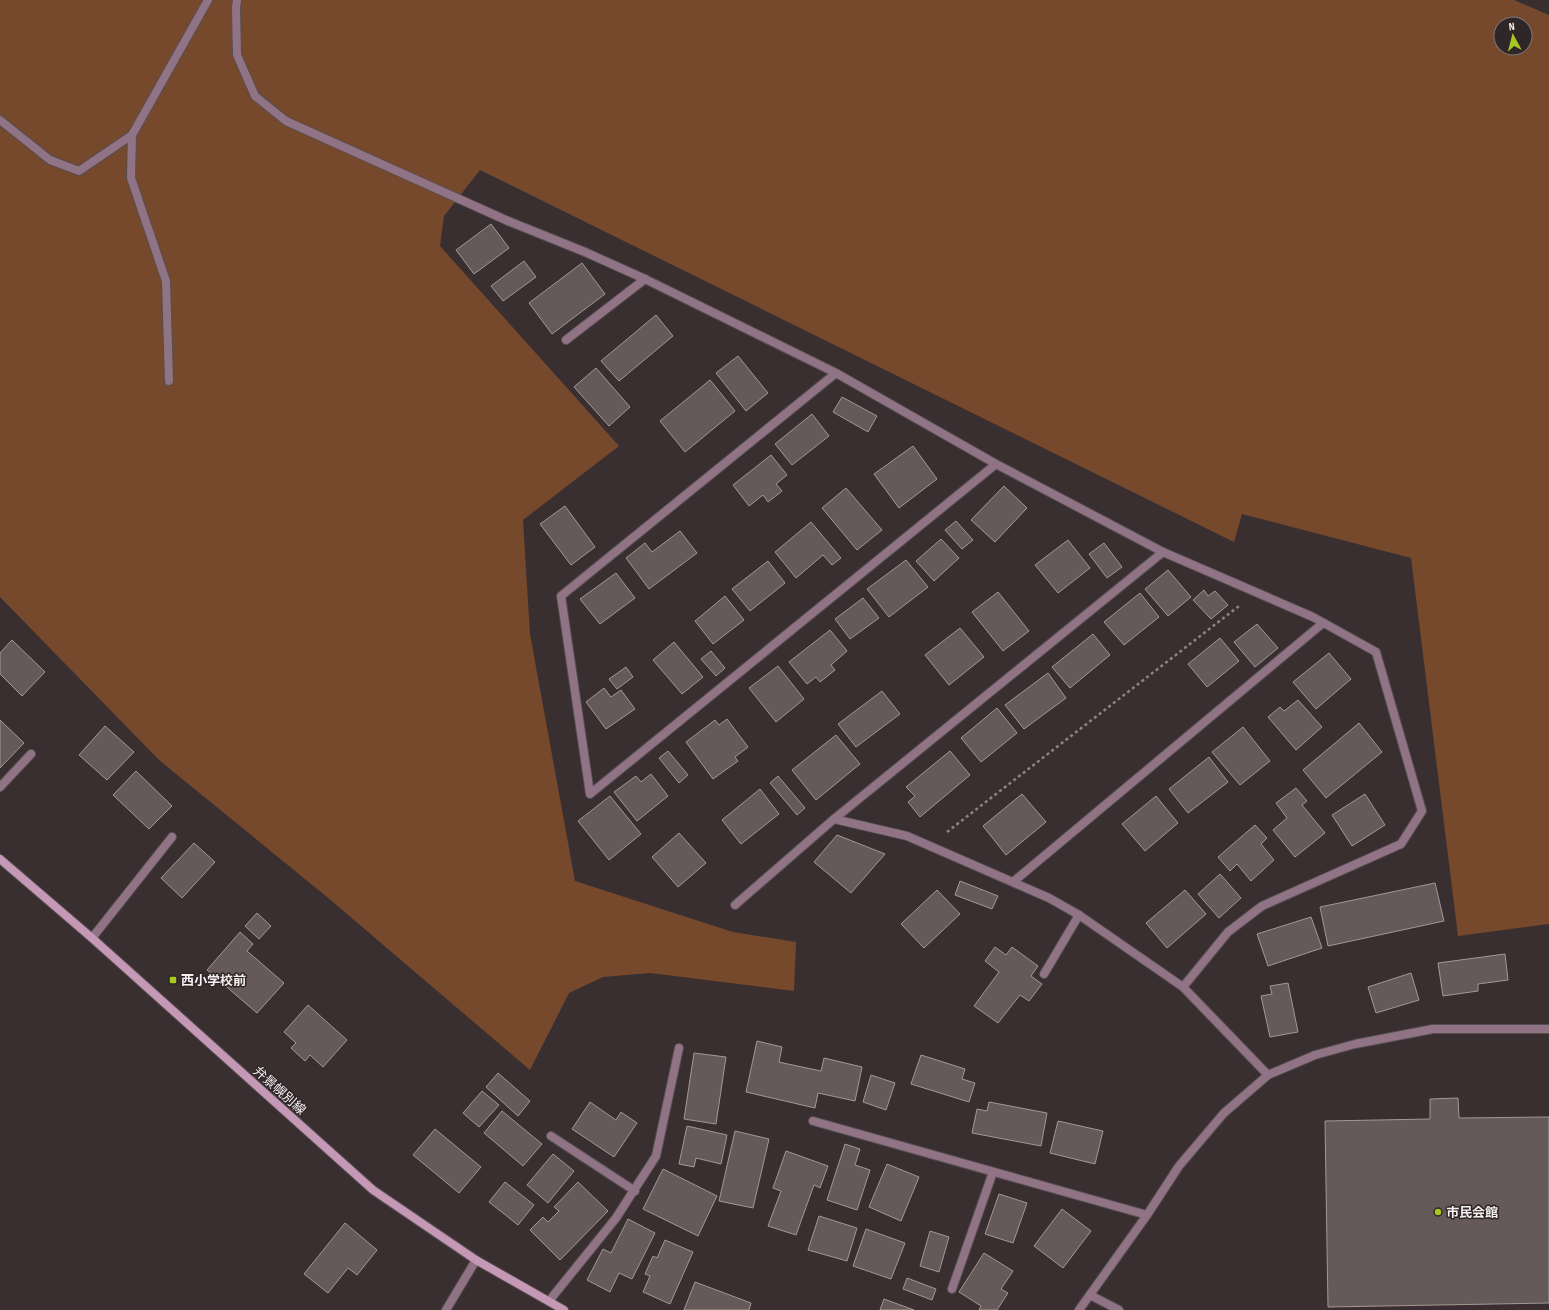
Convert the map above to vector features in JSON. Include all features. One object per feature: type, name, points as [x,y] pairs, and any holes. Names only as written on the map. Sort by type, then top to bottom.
[{"type":"main road","name":"弁景幌別線","points":[[0,859],[92,938],[373,1190],[476,1260],[564,1310]]},
{"type":"street","points":[[0,120],[50,160],[78,171],[132,135],[208,0]]},
{"type":"street","points":[[237,0],[236,55],[255,96],[286,122],[508,221],[585,252],[645,279],[836,373],[996,464],[1163,552],[1257,592],[1323,623],[1376,652],[1422,811],[1401,844],[1262,906],[1228,932],[1183,987]]},
{"type":"street","points":[[132,135],[131,178],[166,281],[169,380]]},
{"type":"street","points":[[566,340],[645,279]]},
{"type":"street","points":[[836,373],[561,596],[590,794],[996,464]]},
{"type":"street","points":[[735,905],[834,818],[1163,552]]},
{"type":"street","points":[[1013,882],[1323,623]]},
{"type":"street","points":[[0,787],[31,754]]},
{"type":"street","points":[[834,818],[907,836],[1049,898],[1079,916],[1183,987],[1268,1075]]},
{"type":"street","points":[[92,938],[172,837]]},
{"type":"street","points":[[1044,974],[1079,916]]},
{"type":"street","points":[[1079,1310],[1147,1215],[1179,1166],[1224,1113],[1268,1075],[1315,1055],[1355,1044],[1433,1029],[1549,1029]]},
{"type":"street","points":[[549,1301],[616,1218],[635,1191],[656,1156],[679,1048]]},
{"type":"street","points":[[813,1122],[1147,1215]]},
{"type":"street","points":[[550,1136],[635,1191]]},
{"type":"street","points":[[952,1289],[993,1172]]},
{"type":"street","points":[[446,1310],[476,1260]]},
{"type":"street","points":[[1090,1295],[1119,1310]]},
{"type":"path","points":[[929,846],[1257,592]]},
{"type":"shaded area","points":[[0,0],[1514,0],[1549,15],[1549,924],[1458,936],[1411,558],[1242,514],[1234,542],[480,170],[444,216],[440,246],[619,446],[523,520],[530,634],[575,881],[733,932],[796,942],[794,991],[650,973],[603,977],[569,993],[530,1070],[327,897],[159,760],[0,597]]},
{"type":"building","points":[[491,224],[509,248],[474,274],[456,250]]},
{"type":"building","points":[[524,261],[536,277],[503,301],[491,286]]},
{"type":"building","points":[[582,263],[605,294],[552,334],[529,303]]},
{"type":"building","points":[[656,315],[673,336],[619,381],[601,361]]},
{"type":"building","points":[[738,356],[768,393],[746,411],[716,373]]},
{"type":"building","points":[[596,368],[630,407],[609,426],[574,387]]},
{"type":"building","points":[[710,380],[735,411],[685,452],[660,421]]},
{"type":"building","points":[[842,397],[877,416],[868,432],[833,412]]},
{"type":"building","points":[[812,414],[829,436],[792,465],[775,444]]},
{"type":"building","points":[[913,446],[937,479],[899,508],[874,474]]},
{"type":"building","points":[[771,455],[787,475],[776,484],[782,491],[768,502],[763,495],[749,506],[733,485]]},
{"type":"building","points":[[1004,486],[1027,508],[995,542],[971,520]]},
{"type":"building","points":[[846,488],[882,530],[857,550],[822,508]]},
{"type":"building","points":[[565,506],[595,547],[571,565],[540,524]]},
{"type":"building","points":[[956,521],[973,540],[962,549],[945,530]]},
{"type":"building","points":[[811,522],[841,558],[832,565],[823,555],[796,578],[775,552]]},
{"type":"building","points":[[680,531],[697,553],[649,589],[626,558],[645,543],[652,552]]},
{"type":"building","points":[[941,539],[959,558],[934,581],[916,561]]},
{"type":"building","points":[[1068,540],[1090,568],[1058,593],[1035,565]]},
{"type":"building","points":[[1104,543],[1122,567],[1107,578],[1089,554]]},
{"type":"building","points":[[906,560],[928,587],[889,617],[867,589]]},
{"type":"building","points":[[768,561],[785,583],[750,611],[732,589]]},
{"type":"building","points":[[1168,570],[1191,597],[1168,616],[1145,589]]},
{"type":"building","points":[[616,573],[635,598],[600,624],[580,599]]},
{"type":"building","points":[[1204,590],[1208,596],[1215,591],[1228,605],[1211,619],[1193,600]]},
{"type":"building","points":[[998,592],[1029,631],[1003,651],[972,612]]},
{"type":"building","points":[[1140,593],[1159,617],[1124,645],[1104,622]]},
{"type":"building","points":[[725,596],[744,620],[713,644],[695,621]]},
{"type":"building","points":[[863,598],[879,618],[850,639],[835,619]]},
{"type":"building","points":[[1257,624],[1278,648],[1255,667],[1234,642]]},
{"type":"building","points":[[960,628],[984,657],[949,685],[925,655]]},
{"type":"building","points":[[830,630],[847,651],[831,665],[835,670],[820,682],[816,677],[807,684],[789,662]]},
{"type":"building","points":[[1093,634],[1110,655],[1070,688],[1052,667]]},
{"type":"building","points":[[1220,638],[1239,661],[1207,687],[1188,664]]},
{"type":"building","points":[[12,640],[45,672],[22,696],[0,674],[0,653]]},
{"type":"building","points":[[674,642],[703,677],[682,694],[653,660]]},
{"type":"building","points":[[711,651],[725,668],[716,676],[701,659]]},
{"type":"building","points":[[1329,653],[1351,679],[1316,709],[1293,682]]},
{"type":"building","points":[[778,666],[804,699],[776,722],[749,688]]},
{"type":"building","points":[[626,667],[633,677],[617,689],[609,679]]},
{"type":"building","points":[[1048,673],[1066,698],[1024,729],[1005,705]]},
{"type":"building","points":[[604,688],[611,697],[621,690],[635,709],[606,729],[586,702]]},
{"type":"building","points":[[882,691],[900,714],[856,747],[838,724]]},
{"type":"building","points":[[1298,700],[1322,727],[1296,750],[1268,717],[1280,707],[1284,711]]},
{"type":"building","points":[[997,708],[1017,733],[981,762],[961,738]]},
{"type":"building","points":[[727,719],[748,747],[735,757],[738,761],[713,779],[686,742],[715,720],[719,725]]},
{"type":"building","points":[[0,720],[24,743],[0,768]]},
{"type":"building","points":[[1359,723],[1382,752],[1326,798],[1303,770]]},
{"type":"building","points":[[105,726],[134,752],[107,780],[79,755]]},
{"type":"building","points":[[1243,727],[1270,761],[1240,785],[1212,752]]},
{"type":"building","points":[[836,735],[860,764],[816,800],[792,770]]},
{"type":"building","points":[[668,751],[688,775],[679,783],[659,758]]},
{"type":"building","points":[[950,751],[970,775],[920,817],[908,802],[915,796],[906,787]]},
{"type":"building","points":[[1209,757],[1228,782],[1188,813],[1169,789]]},
{"type":"building","points":[[136,771],[172,806],[149,829],[113,795]]},
{"type":"building","points":[[651,774],[668,796],[637,821],[614,792],[636,776],[641,782]]},
{"type":"building","points":[[778,776],[805,808],[797,815],[770,783]]},
{"type":"building","points":[[1296,788],[1307,801],[1302,805],[1325,833],[1295,857],[1273,830],[1287,818],[1276,803]]},
{"type":"building","points":[[760,789],[779,814],[741,844],[722,820]]},
{"type":"building","points":[[1022,794],[1046,822],[1006,855],[983,826]]},
{"type":"building","points":[[1365,794],[1385,825],[1352,846],[1332,815]]},
{"type":"building","points":[[610,796],[641,834],[609,860],[578,821]]},
{"type":"building","points":[[1156,796],[1178,823],[1145,851],[1122,824]]},
{"type":"building","points":[[1255,825],[1267,838],[1261,844],[1274,860],[1251,881],[1237,864],[1230,871],[1218,857]]},
{"type":"building","points":[[679,833],[706,863],[678,887],[652,857]]},
{"type":"building","points":[[837,835],[885,854],[851,893],[814,862]]},
{"type":"building","points":[[194,843],[215,862],[182,898],[161,878]]},
{"type":"building","points":[[1220,874],[1241,898],[1219,918],[1198,894]]},
{"type":"building","points":[[960,881],[998,896],[992,909],[955,895]]},
{"type":"building","points":[[1435,883],[1444,921],[1328,946],[1320,907]]},
{"type":"building","points":[[937,890],[960,914],[924,948],[901,924]]},
{"type":"building","points":[[1185,890],[1206,914],[1167,948],[1146,923]]},
{"type":"building","points":[[257,913],[271,926],[259,939],[245,926]]},
{"type":"building","points":[[1311,917],[1322,948],[1268,966],[1257,934]]},
{"type":"building","points":[[240,932],[253,944],[247,951],[284,983],[257,1013],[207,970]]},
{"type":"building","points":[[995,947],[1006,955],[1012,947],[1038,966],[1031,976],[1042,984],[1029,1001],[1020,995],[998,1023],[974,1006],[999,972],[985,961]]},
{"type":"building","points":[[1505,954],[1508,980],[1478,984],[1478,991],[1443,996],[1438,963]]},
{"type":"building","points":[[1411,973],[1419,1000],[1376,1013],[1368,987]]},
{"type":"building","points":[[1288,983],[1298,1032],[1270,1037],[1261,996],[1272,994],[1270,986]]},
{"type":"building","points":[[308,1005],[347,1040],[323,1067],[310,1055],[305,1061],[291,1048],[296,1043],[284,1032]]},
{"type":"building","points":[[757,1041],[782,1047],[779,1062],[821,1071],[824,1058],[862,1067],[855,1101],[818,1093],[815,1108],[746,1092]]},
{"type":"building","points":[[694,1053],[726,1057],[716,1124],[684,1119]]},
{"type":"building","points":[[921,1055],[965,1069],[962,1079],[975,1083],[969,1102],[911,1084]]},
{"type":"building","points":[[498,1073],[530,1101],[518,1116],[486,1087]]},
{"type":"building","points":[[871,1075],[895,1083],[886,1110],[863,1102]]},
{"type":"building","points":[[482,1091],[499,1105],[479,1127],[463,1113]]},
{"type":"building","name":"市民会館","points":[[1458,1098],[1459,1118],[1549,1117],[1549,1303],[1328,1307],[1325,1121],[1430,1119],[1430,1099]]},
{"type":"building","points":[[590,1102],[616,1120],[621,1112],[637,1123],[614,1157],[572,1129]]},
{"type":"building","points":[[989,1102],[1047,1113],[1041,1146],[972,1133],[977,1109],[987,1111]]},
{"type":"building","points":[[502,1111],[542,1144],[523,1166],[484,1133]]},
{"type":"building","points":[[1058,1121],[1103,1131],[1095,1164],[1050,1153]]},
{"type":"building","points":[[687,1126],[727,1135],[721,1164],[696,1158],[694,1167],[679,1164]]},
{"type":"building","points":[[435,1129],[481,1167],[459,1193],[413,1155]]},
{"type":"building","points":[[735,1131],[769,1139],[753,1208],[719,1201]]},
{"type":"building","points":[[845,1144],[860,1149],[855,1165],[870,1170],[857,1210],[827,1200]]},
{"type":"building","points":[[786,1151],[828,1166],[820,1188],[814,1185],[796,1235],[768,1226],[781,1191],[773,1188]]},
{"type":"building","points":[[553,1154],[574,1171],[548,1203],[527,1185]]},
{"type":"building","points":[[887,1164],[919,1177],[901,1221],[869,1207]]},
{"type":"building","points":[[663,1169],[717,1196],[698,1236],[643,1209]]},
{"type":"building","points":[[505,1182],[534,1205],[518,1225],[489,1202]]},
{"type":"building","points":[[578,1182],[608,1211],[560,1260],[530,1230],[543,1217],[548,1222],[559,1211],[554,1207]]},
{"type":"building","points":[[999,1194],[1027,1203],[1013,1243],[985,1234]]},
{"type":"building","points":[[1062,1209],[1091,1231],[1063,1268],[1034,1246]]},
{"type":"building","points":[[819,1216],[857,1228],[847,1261],[808,1250]]},
{"type":"building","points":[[628,1219],[655,1233],[632,1279],[619,1273],[610,1292],[587,1280],[603,1249],[611,1253]]},
{"type":"building","points":[[345,1223],[377,1250],[357,1275],[348,1268],[328,1293],[304,1274]]},
{"type":"building","points":[[866,1229],[905,1243],[891,1279],[853,1266]]},
{"type":"building","points":[[930,1231],[949,1237],[939,1272],[920,1266]]},
{"type":"building","points":[[665,1240],[693,1252],[670,1304],[643,1292],[650,1276],[645,1274],[653,1256],[657,1258]]},
{"type":"building","points":[[984,1253],[1013,1271],[1001,1289],[1008,1293],[997,1310],[979,1310],[981,1306],[959,1292]]},
{"type":"building","points":[[907,1278],[936,1289],[932,1300],[903,1289]]},
{"type":"building","points":[[695,1282],[751,1303],[749,1310],[684,1310]]},
{"type":"building","points":[[884,1299],[914,1310],[880,1310]]},
{"type":"place","name":"西小学校前","points":[[173,980]]},
{"type":"place","name":"市民会館","points":[[1438,1212]]}]
